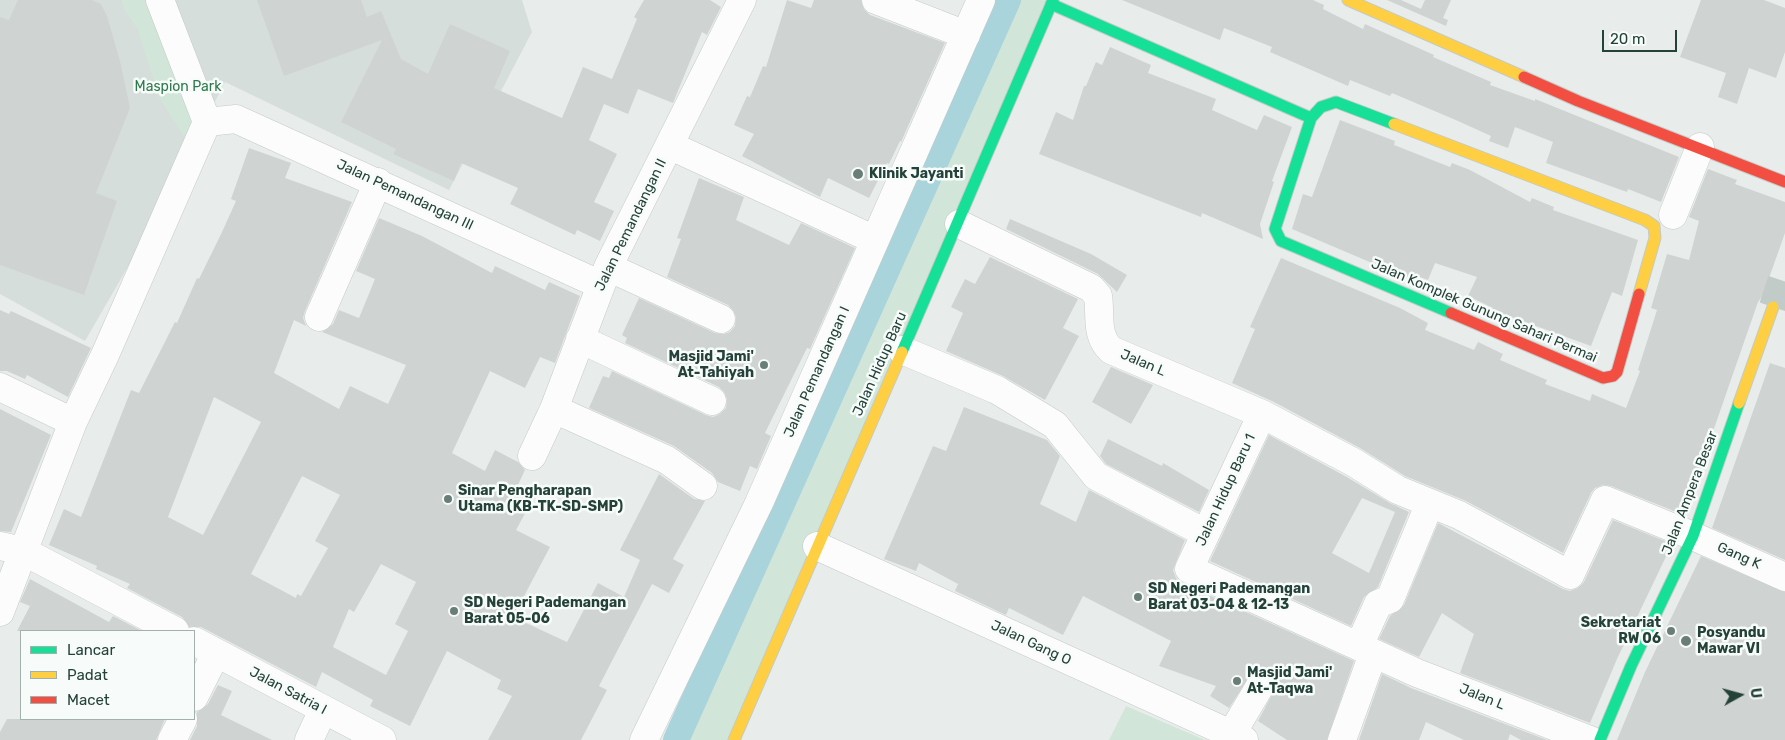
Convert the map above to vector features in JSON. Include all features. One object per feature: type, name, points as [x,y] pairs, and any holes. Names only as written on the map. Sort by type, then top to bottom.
[{"type":"street","points":[[0,612],[12,549],[105,355],[207,122],[160,0]]},
{"type":"street","name":"Jalan Pemandangan II","points":[[532,456],[554,409],[604,276],[671,146],[742,0]]},
{"type":"street","points":[[876,0],[966,35]]},
{"type":"street","name":"Jalan Pemandangan I","points":[[644,740],[759,503],[981,0]]},
{"type":"street","points":[[1348,0],[1578,101],[1700,147],[1785,182]]},
{"type":"street","points":[[1052,2],[1311,118]]},
{"type":"street","name":"Jalan Hidup Baru","points":[[734,740],[902,350],[959,224],[1052,2]]},
{"type":"street","name":"Jalan Komplek Gunung Sahari Permai","points":[[1336,102],[1645,220],[1654,226],[1655,238],[1617,372],[1613,376],[1603,378],[1281,241],[1275,229],[1311,118],[1320,107],[1336,102]]},
{"type":"street","name":"Jalan Pemandangan III","points":[[207,122],[236,118],[378,182],[604,276],[721,319]]},
{"type":"street","points":[[671,146],[876,240]]},
{"type":"street","points":[[1673,215],[1700,147]]},
{"type":"street","points":[[319,316],[378,182]]},
{"type":"street","name":"Jalan L","points":[[959,224],[1091,288],[1098,296],[1100,334],[1105,344],[1111,350],[1262,414]]},
{"type":"street","name":"Jalan Ampera Besar","points":[[1600,740],[1631,666],[1693,536],[1773,307]]},
{"type":"street","points":[[580,339],[712,401]]},
{"type":"street","points":[[902,350],[997,390],[1047,420],[1055,426],[1096,476],[1205,533]]},
{"type":"street","points":[[0,388],[73,422]]},
{"type":"street","points":[[554,409],[667,460],[703,486]]},
{"type":"street","points":[[1262,414],[1353,462],[1398,490],[1459,515],[1570,575],[1605,500],[1693,536]]},
{"type":"street","name":"Jalan Hidup Baru 1","points":[[1262,414],[1189,569],[1366,650]]},
{"type":"street","points":[[1342,740],[1378,604],[1390,599],[1430,503]]},
{"type":"street","name":"Gang K","points":[[1693,536],[1785,577]]},
{"type":"street","name":"Jalan Gang O","points":[[817,546],[1238,737]]},
{"type":"street","points":[[12,549],[173,630]]},
{"type":"street","points":[[195,692],[205,647]]},
{"type":"street","name":"Jalan Satria I","points":[[205,647],[382,740]]},
{"type":"street","name":"Jalan L","points":[[1366,650],[1590,740]]},
{"type":"street","points":[[1238,737],[1260,686]]},
{"type":"street","points":[[309,740],[323,710]]},
{"type":"street","points":[[172,740],[182,720]]},
{"type":"shaded area","points":[[0,0],[522,0],[532,32],[449,190],[225,82],[152,225],[85,341],[0,294]]},
{"type":"green space","name":"Maspion Park","points":[[122,0],[169,0],[210,112],[187,141],[159,97],[138,29],[125,11]]},
{"type":"green space","points":[[1008,0],[1053,0],[734,740],[674,740]]},
{"type":"green space","points":[[1126,706],[1205,740],[1109,740]]},
{"type":"building","points":[[18,0],[92,0],[101,4],[107,16],[120,61],[130,108],[96,193],[117,201],[84,295],[0,265],[0,17],[9,20]]},
{"type":"building","points":[[257,0],[361,0],[367,17],[381,11],[401,59],[428,74],[450,24],[510,51],[494,88],[562,118],[583,67],[612,79],[637,19],[634,17],[644,0],[710,0],[721,7],[707,35],[702,32],[673,103],[638,89],[628,114],[604,104],[589,140],[617,154],[594,202],[614,211],[600,241],[577,230],[575,235],[510,204],[518,188],[461,163],[454,181],[393,154],[396,149],[341,122],[382,40],[284,76]]},
{"type":"building","points":[[787,0],[811,8],[814,0],[861,0],[864,9],[870,15],[945,43],[901,142],[889,164],[887,163],[869,198],[828,178],[820,197],[742,156],[754,134],[734,125],[747,96],[750,97],[763,66],[766,67]]},
{"type":"building","points":[[1122,0],[1313,0],[1324,5],[1323,9],[1363,29],[1365,24],[1434,55],[1433,57],[1491,82],[1490,85],[1535,101],[1535,99],[1679,157],[1661,202],[1628,189],[1627,192],[1546,163],[1553,142],[1515,127],[1508,148],[1489,141],[1491,136],[1392,93],[1390,96],[1350,80],[1348,86],[1270,52],[1272,47],[1224,28],[1220,40]]},
{"type":"building","points":[[1387,0],[1401,0],[1421,9],[1425,0],[1451,0],[1443,18],[1448,20],[1446,26]]},
{"type":"building","points":[[1701,0],[1764,0],[1785,8],[1785,52],[1776,78],[1749,68],[1737,104],[1718,97],[1726,73],[1680,57]]},
{"type":"building","points":[[1110,47],[1151,65],[1148,73],[1216,99],[1212,110],[1257,130],[1264,115],[1292,127],[1272,181],[1274,182],[1260,224],[1263,239],[1202,213],[1201,217],[1039,154],[1056,112],[1073,120],[1084,86],[1086,86],[1096,62],[1102,65]]},
{"type":"building","points":[[1340,120],[1395,141],[1394,145],[1450,167],[1452,163],[1470,170],[1530,202],[1532,198],[1554,207],[1553,210],[1638,240],[1622,296],[1612,292],[1591,346],[1492,310],[1493,308],[1468,296],[1477,277],[1435,263],[1428,280],[1414,275],[1412,280],[1292,229],[1303,194],[1312,197]]},
{"type":"building","points":[[249,148],[291,163],[285,178],[352,202],[305,311],[303,318],[306,326],[294,320],[274,373],[339,409],[350,386],[388,404],[406,365],[322,332],[333,324],[339,310],[359,318],[375,279],[356,271],[379,218],[422,236],[492,273],[495,266],[545,290],[549,282],[580,296],[555,363],[540,357],[525,388],[490,371],[452,453],[485,471],[495,450],[518,462],[525,470],[517,487],[534,497],[516,530],[550,547],[513,617],[567,642],[598,583],[624,597],[640,560],[620,550],[659,474],[694,499],[705,501],[673,559],[684,565],[669,593],[652,584],[599,686],[607,690],[581,740],[488,740],[512,696],[497,689],[501,680],[447,651],[410,726],[370,706],[373,700],[322,672],[316,687],[201,627],[189,627],[182,617],[127,588],[130,584],[96,569],[97,566],[49,545],[64,509],[81,517],[131,390],[139,393],[175,322],[177,323],[197,278],[199,279],[236,201],[231,199]],"holes":[[[214,397],[261,422],[203,535],[168,517]],[[302,476],[340,495],[315,541],[328,548],[301,596],[297,594],[296,598],[251,574]],[[381,564],[416,582],[395,624],[408,631],[386,675],[333,647],[349,609],[354,612]]]},
{"type":"building","points":[[1708,169],[1737,180],[1735,184],[1785,202],[1785,233],[1763,295],[1758,302],[1684,515],[1611,486],[1603,485],[1595,488],[1591,493],[1563,553],[1466,501],[1405,476],[1360,448],[1274,402],[1232,383],[1255,329],[1250,327],[1281,258],[1400,308],[1428,323],[1425,330],[1474,350],[1478,342],[1503,354],[1500,360],[1547,380],[1545,384],[1590,401],[1592,394],[1626,408],[1640,371],[1638,370],[1657,310],[1651,308],[1667,254],[1689,260],[1699,221],[1689,217]]},
{"type":"building","points":[[699,178],[744,197],[736,220],[789,245],[801,223],[855,248],[810,349],[807,348],[765,433],[771,436],[757,469],[750,466],[740,491],[718,482],[712,473],[674,446],[589,408],[603,376],[609,378],[612,371],[706,415],[713,417],[720,414],[726,408],[727,399],[719,387],[625,343],[627,338],[622,335],[639,298],[715,333],[723,334],[730,332],[735,326],[736,317],[728,305],[667,277],[681,239],[677,238]]},
{"type":"building","points":[[1010,219],[1091,254],[1127,275],[1117,292],[1098,274],[1006,229]]},
{"type":"building","points":[[990,257],[1078,299],[1063,328],[1079,336],[1045,400],[1003,376],[946,351],[963,313],[951,307],[965,279],[975,284]]},
{"type":"building","points":[[0,310],[9,314],[11,311],[91,348],[68,397],[27,375],[25,379],[7,371],[0,371]]},
{"type":"building","points":[[1770,363],[1785,368],[1785,560],[1712,528]]},
{"type":"building","points":[[1111,367],[1153,385],[1131,424],[1092,402]]},
{"type":"building","points":[[964,407],[1047,440],[1060,456],[1040,504],[1076,522],[1089,490],[1185,540],[1173,570],[1176,578],[1182,583],[1354,661],[1327,740],[1287,740],[1258,721],[1276,687],[1273,678],[1268,672],[1260,670],[1252,673],[1229,708],[1210,696],[1216,686],[1159,666],[1171,641],[1083,596],[1063,635],[1009,608],[1006,615],[955,591],[958,584],[919,563],[916,571],[884,559],[933,446],[946,451]]},
{"type":"building","points":[[0,409],[51,435],[11,532],[0,531]]},
{"type":"building","points":[[1269,435],[1409,512],[1378,587],[1364,597],[1351,626],[1210,561]],"holes":[[[1362,498],[1395,512],[1369,573],[1332,553]]]},
{"type":"building","points":[[1108,439],[1162,466],[1163,463],[1209,490],[1199,512],[1106,464],[1100,456]]},
{"type":"building","points":[[1613,520],[1672,544],[1617,659],[1590,723],[1460,673],[1474,634],[1442,613],[1419,657],[1379,639],[1390,616],[1404,605],[1438,523],[1570,591],[1578,588],[1584,582]]},
{"type":"building","points":[[1701,556],[1785,592],[1785,740],[1617,740],[1645,672]]},
{"type":"building","points":[[30,579],[109,622],[113,616],[140,630],[17,631],[30,606],[20,602]]},
{"type":"building","points":[[1382,674],[1411,688],[1547,740],[1521,740],[1510,734],[1508,740],[1464,740],[1426,722],[1419,740],[1359,740]]},
{"type":"building","points":[[218,685],[232,691],[221,715],[272,740],[190,740],[197,726],[197,712],[208,704]]},
{"type":"building","points":[[7,719],[165,720],[156,740],[0,740],[0,732]]},
{"type":"waterway","points":[[676,740],[1008,0]]},
{"type":"tunnel","points":[[1773,307],[1785,271]]},
{"type":"traffic: fast","points":[[902,352],[1053,0]]},
{"type":"traffic: fast","points":[[1051,4],[1311,118],[1321,107],[1336,102],[1394,124]]},
{"type":"traffic: fast","points":[[1311,118],[1275,229],[1281,241],[1451,313]]},
{"type":"traffic: fast","points":[[1600,740],[1631,666],[1693,536],[1739,403]]},
{"type":"traffic: slow","points":[[1348,0],[1524,77]]},
{"type":"traffic: slow","points":[[1394,124],[1645,220],[1654,226],[1655,238],[1639,294]]},
{"type":"traffic: slow","points":[[1739,403],[1773,307]]},
{"type":"traffic: slow","points":[[734,740],[902,352]]},
{"type":"traffic: jam","points":[[1524,77],[1578,101],[1785,182]]},
{"type":"traffic: jam","points":[[1451,313],[1603,378],[1613,376],[1617,372],[1639,294]]},
{"type":"place","name":"Klinik Jayanti","points":[[858,174]]},
{"type":"place","name":"Masjid Jami' At-Tahiyah","points":[[764,365]]},
{"type":"place","name":"Sinar Pengharapan Utama (KB-TK-SD-SMP)","points":[[448,499]]},
{"type":"place","name":"SD Negeri Pademangan Barat 03-04 & 12-13","points":[[1138,597]]},
{"type":"place","name":"SD Negeri Pademangan Barat 05-06","points":[[454,611]]},
{"type":"place","name":"Sekretariat RW 06","points":[[1671,631]]},
{"type":"place","name":"Posyandu Mawar VI","points":[[1686,641]]},
{"type":"place","name":"Masjid Jami' At-Taqwa","points":[[1237,681]]}]
